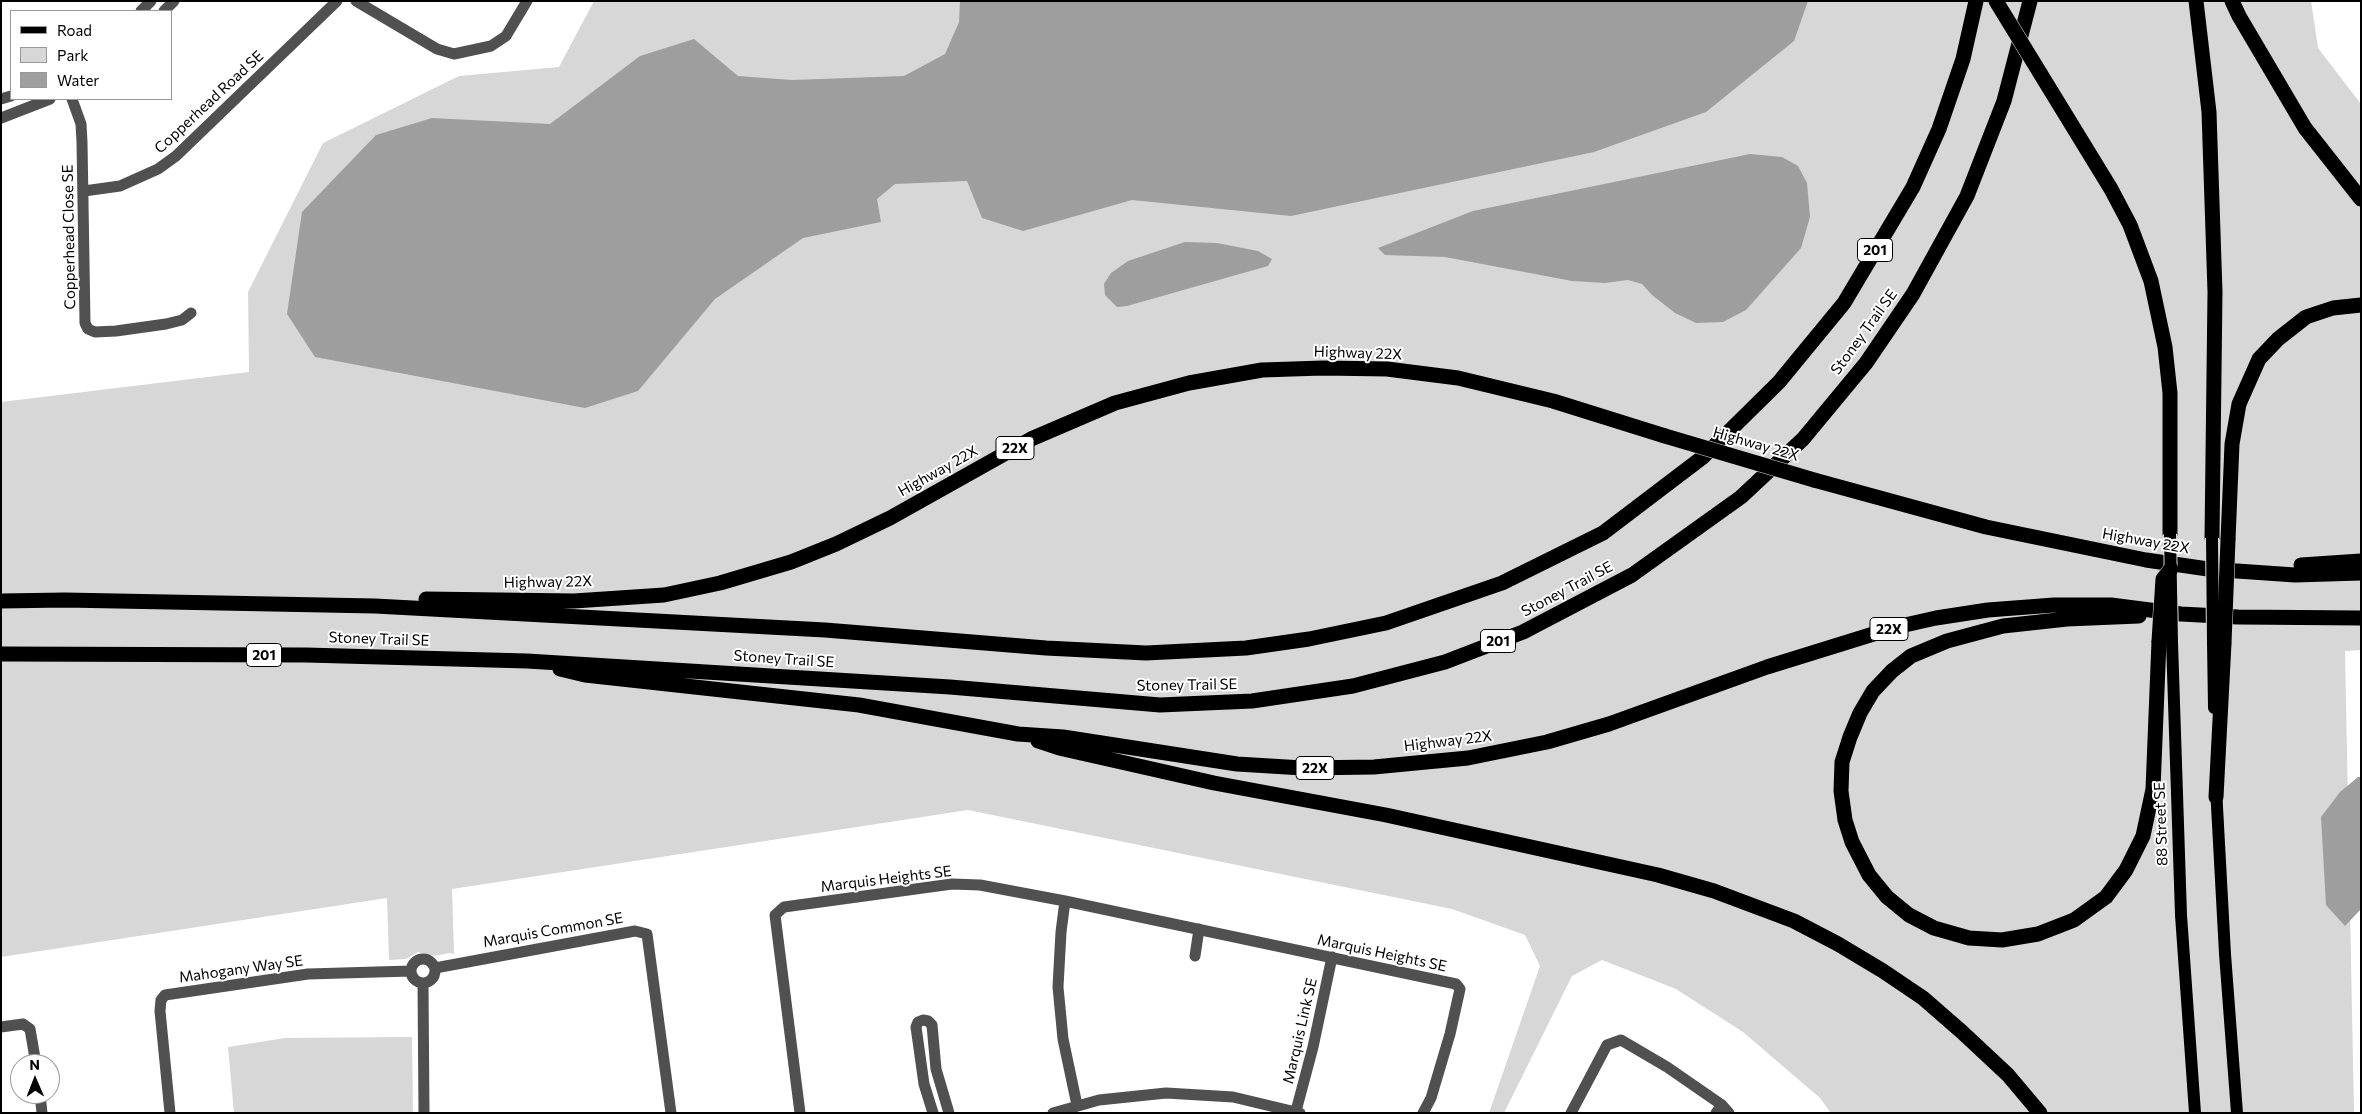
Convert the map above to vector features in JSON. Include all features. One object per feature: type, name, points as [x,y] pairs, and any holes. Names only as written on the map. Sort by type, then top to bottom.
[{"type":"highway","name":"Stoney Trail SE","points":[[1,601],[75,600],[376,606],[825,630],[1046,648],[1146,653],[1246,648],[1309,639],[1386,623],[1502,583],[1603,533],[1703,457],[1785,375],[1844,303],[1914,187],[1938,129],[1963,59],[1976,1]]},
{"type":"highway","points":[[1996,1],[2111,189],[2130,225],[2151,281],[2165,347],[2170,393],[2170,534]]},
{"type":"highway","name":"Stoney Trail SE","points":[[1,654],[306,655],[527,661],[940,686],[1160,705],[1252,701],[1353,686],[1445,662],[1522,632],[1632,575],[1741,497],[1803,439],[1866,363],[1913,294],[1967,196],[2004,102],[2030,1]]},
{"type":"highway","points":[[2196,1],[2209,112],[2215,292],[2212,538]]},
{"type":"highway","points":[[2232,1],[2238,16],[2305,128],[2361,199]]},
{"type":"highway","points":[[2216,797],[2218,643],[2228,540],[2232,444],[2239,404],[2260,359],[2278,339],[2306,317],[2333,308],[2361,305]]},
{"type":"highway","name":"Highway 22X","points":[[376,606],[424,599],[574,601],[664,594],[720,584],[791,562],[836,544],[890,518],[1031,439],[1115,403],[1190,382],[1262,370],[1323,368],[1387,370],[1458,378],[1553,401],[1814,480],[1986,527],[2146,560],[2208,569],[2296,575],[2361,574]]},
{"type":"highway","points":[[2208,569],[2244,564],[2307,565],[2361,562]]},
{"type":"highway","points":[[2171,569],[2163,579],[2166,642],[2153,789],[2143,836],[2126,870],[2106,897],[2074,920],[2038,934],[2002,940],[1969,938],[1934,928],[1909,915],[1888,897],[1868,875],[1852,842],[1845,820],[1841,791],[1842,762],[1860,713],[1873,691],[1892,671],[1911,656],[1947,641],[2003,626],[2067,619],[2181,614]]},
{"type":"highway","name":"Highway 22X","points":[[527,661],[585,675],[859,705],[1018,734],[1062,737],[1237,764],[1303,768],[1374,767],[1468,758],[1547,742],[1600,726],[1767,667],[1896,627],[1936,618],[1988,610],[2054,605],[2111,605],[2181,614],[2304,619],[2361,618]]},
{"type":"highway","points":[[1018,734],[1059,748],[1214,783],[1386,815],[1658,875],[1714,891],[1794,921],[1838,944],[1923,998],[2008,1075],[2040,1113]]},
{"type":"main road","points":[[2170,534],[2171,569]]},
{"type":"main road","points":[[2212,538],[2218,643]]},
{"type":"main road","name":"88 Street SE","points":[[2166,642],[2180,906],[2196,1113]]},
{"type":"main road","points":[[2216,797],[2237,1113]]},
{"type":"street","points":[[142,10],[151,1]]},
{"type":"street","points":[[165,10],[174,1]]},
{"type":"street","name":"Copperhead Road SE","points":[[84,191],[120,186],[158,169],[176,156],[337,1]]},
{"type":"street","points":[[356,1],[436,49],[454,54],[490,46],[506,36],[527,1]]},
{"type":"street","points":[[1,118],[47,100]]},
{"type":"street","name":"Copperhead Close SE","points":[[72,100],[81,124],[84,191],[85,323],[88,329],[96,332],[116,331],[166,324],[182,320],[190,313]]},
{"type":"street","name":"Marquis Heights SE","points":[[800,1113],[776,915],[784,907],[952,884],[980,885],[1065,901],[1456,984],[1460,989],[1442,1065],[1431,1098],[1423,1113]]},
{"type":"street","points":[[1065,901],[1058,955],[1058,987],[1063,1039],[1077,1105]]},
{"type":"street","points":[[1194,956],[1199,929]]},
{"type":"street","name":"Marquis Common SE","points":[[435,968],[635,931],[647,934],[671,1113]]},
{"type":"street","name":"Marquis Link SE","points":[[1298,1112],[1332,957]]},
{"type":"street","points":[[420,959],[430,961],[435,968],[433,978],[423,983],[413,978],[411,971],[413,964],[420,959]]},
{"type":"street","name":"Mahogany Way SE","points":[[170,1113],[160,1011],[161,1000],[165,995],[308,974],[411,971]]},
{"type":"street","points":[[423,983],[424,1113]]},
{"type":"street","points":[[933,1113],[924,1084],[916,1027],[918,1022],[923,1020],[928,1021],[932,1025],[936,1069],[948,1113]]},
{"type":"street","points":[[1,1027],[23,1024],[30,1029],[34,1054]]},
{"type":"street","points":[[1571,1113],[1607,1045],[1621,1040],[1667,1067],[1722,1110]]},
{"type":"street","points":[[1053,1113],[1077,1105],[1121,1096],[1188,1093],[1240,1098],[1298,1112]]},
{"type":"green space","points":[[594,1],[2311,1],[2318,48],[2361,104],[2361,650],[2345,651],[2354,1113],[1831,1113],[1820,1098],[1743,1032],[1676,989],[1602,960],[1572,976],[1504,1113],[1489,1113],[1540,966],[1525,935],[1452,909],[968,810],[452,889],[454,954],[434,956],[418,952],[406,959],[389,960],[387,898],[1,957],[1,402],[249,372],[248,292],[323,143],[459,76],[559,67]]},
{"type":"green space","points":[[412,1037],[413,1113],[234,1113],[228,1047],[285,1038]]},
{"type":"water","points":[[960,1],[1808,1],[1794,41],[1706,112],[1594,152],[1291,216],[1132,200],[1023,231],[982,218],[967,181],[895,184],[877,199],[881,222],[803,238],[715,299],[638,391],[585,408],[315,357],[287,314],[302,212],[376,135],[432,118],[550,124],[640,56],[694,39],[738,76],[792,80],[904,76],[945,54],[959,22]]},
{"type":"water","points":[[1750,154],[1782,157],[1798,166],[1807,183],[1810,217],[1801,248],[1746,310],[1723,322],[1696,323],[1675,313],[1652,295],[1642,284],[1628,280],[1605,283],[1572,281],[1445,257],[1385,255],[1378,248],[1473,211]]},
{"type":"water","points":[[1185,242],[1217,243],[1258,251],[1272,259],[1268,266],[1127,306],[1117,307],[1105,295],[1104,284],[1111,273],[1128,261]]},
{"type":"water","points":[[2358,777],[2361,777],[2361,909],[2345,926],[2326,905],[2321,817],[2340,792]]}]
